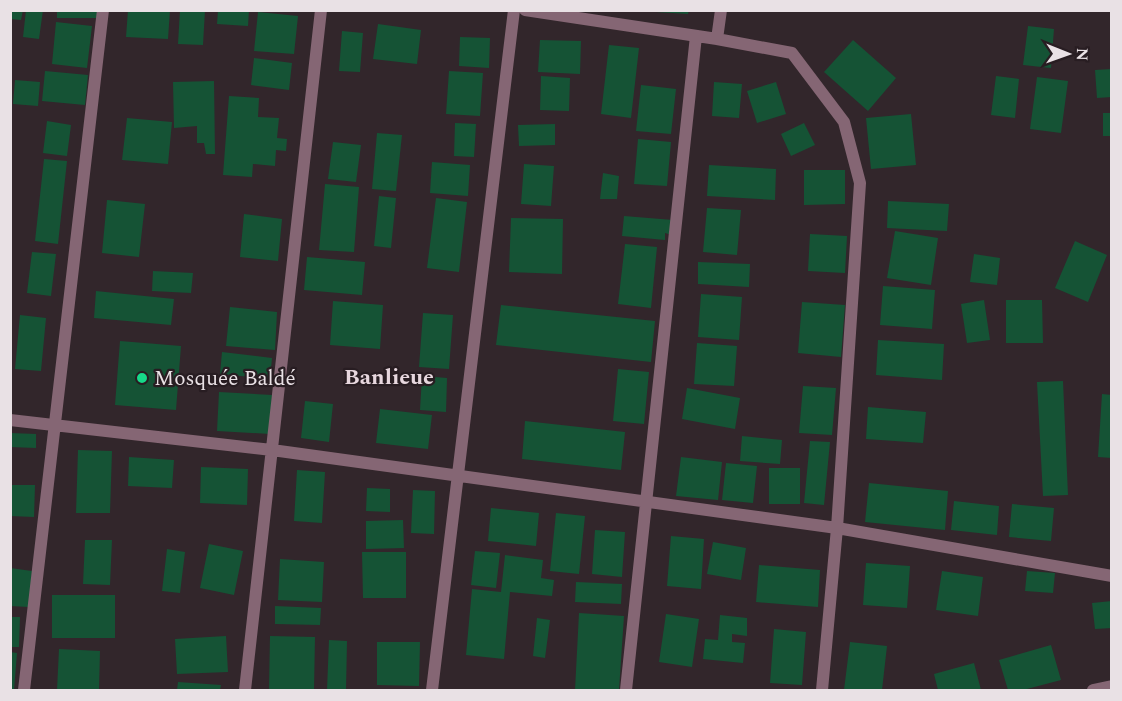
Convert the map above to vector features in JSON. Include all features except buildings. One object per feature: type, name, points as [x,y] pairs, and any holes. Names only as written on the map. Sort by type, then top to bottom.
[{"type":"street","points":[[24,690],[103,10]]},
{"type":"street","points":[[245,690],[321,10]]},
{"type":"street","points":[[432,690],[514,10]]},
{"type":"street","points":[[525,10],[717,39],[792,53],[844,122],[860,183],[837,528],[822,690]]},
{"type":"street","points":[[717,39],[721,10]]},
{"type":"street","points":[[626,690],[696,36]]},
{"type":"street","points":[[10,420],[272,450],[837,528],[1112,576]]},
{"type":"street","points":[[1093,690],[1112,686]]},
{"type":"place","name":"Mosquée Baldé","points":[[142,378]]},
{"type":"district","name":"Banlieue","points":[[389,376]]}]
